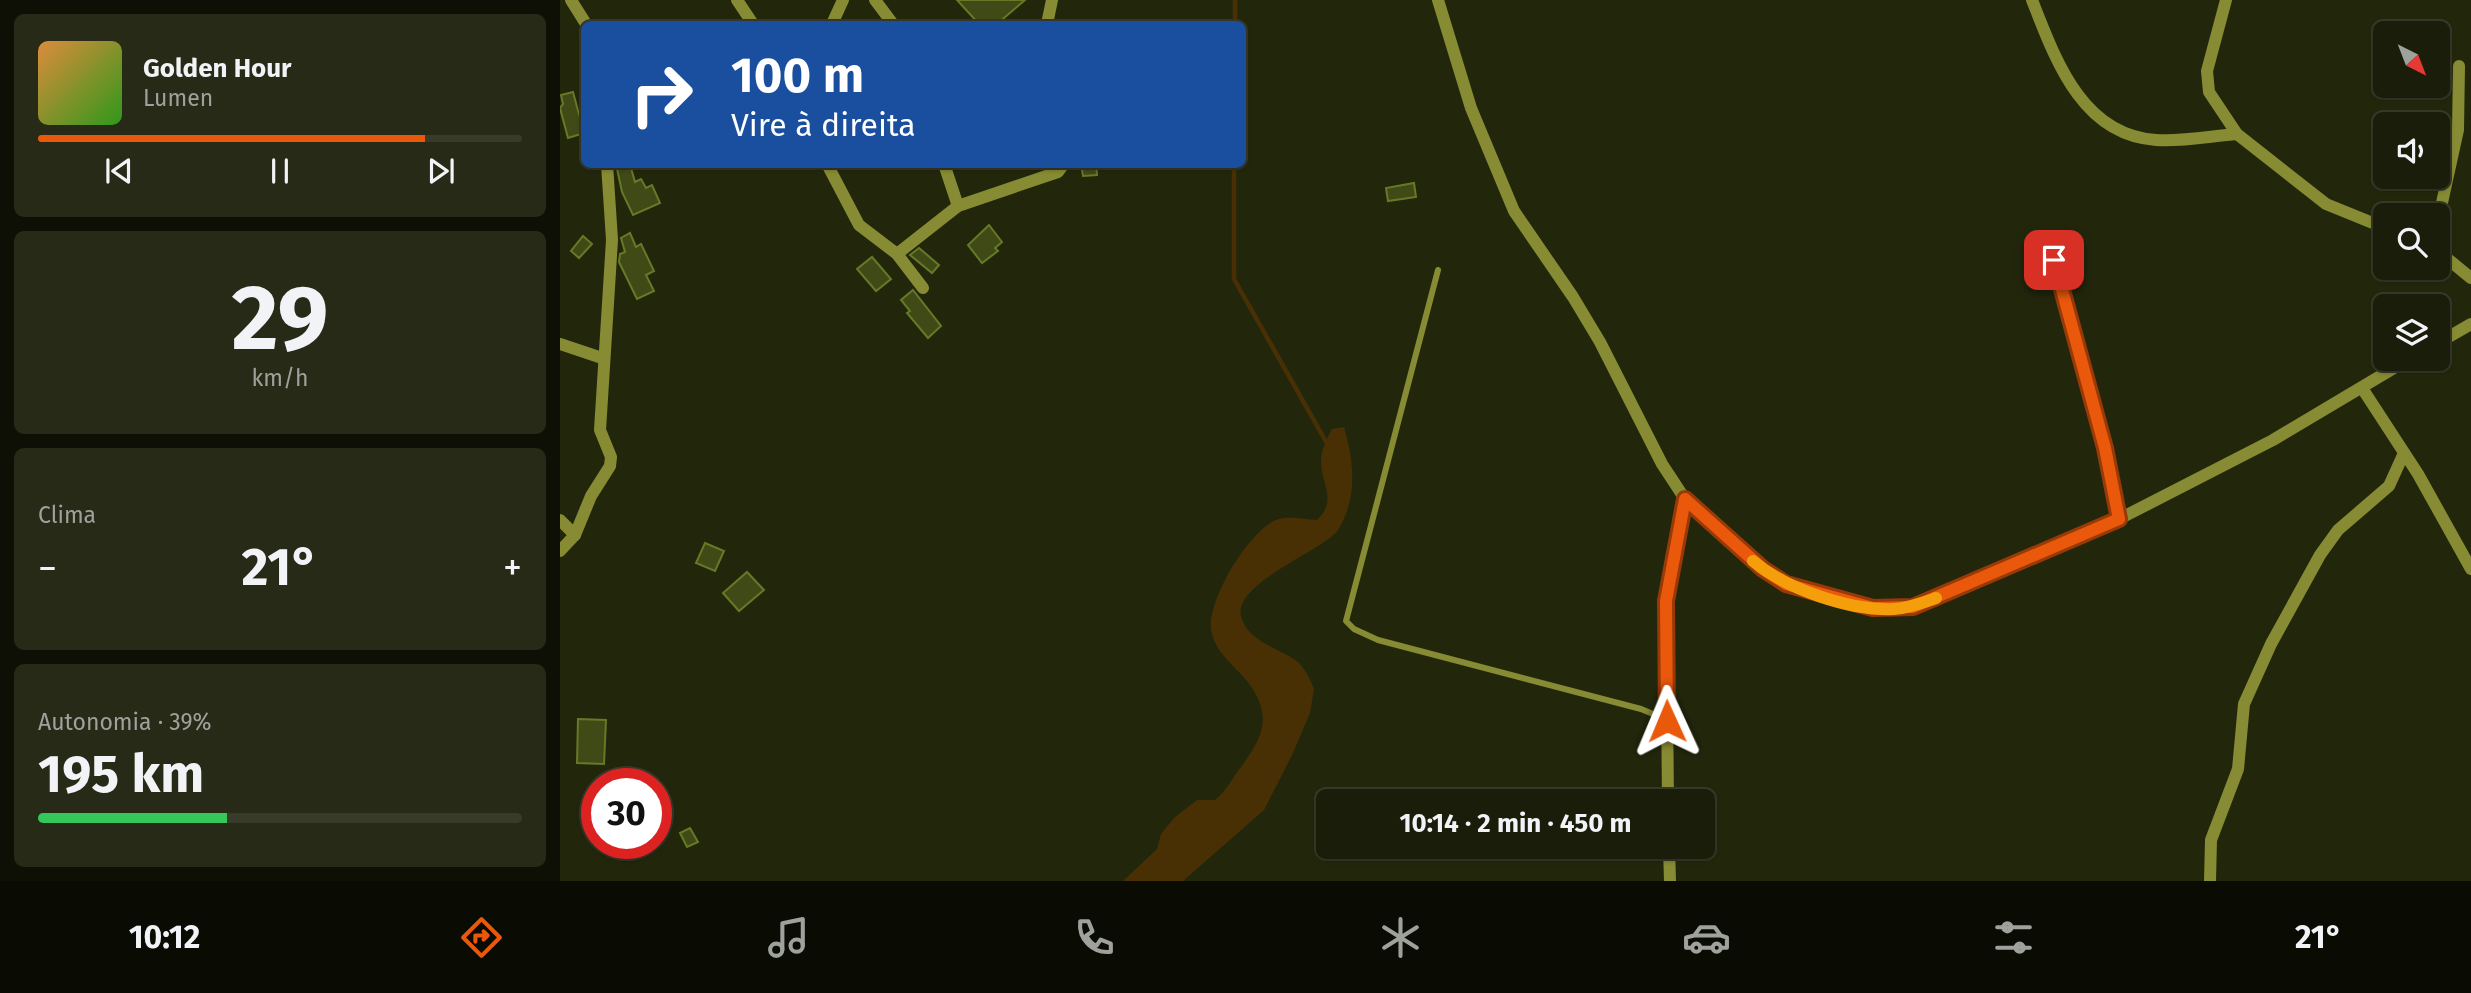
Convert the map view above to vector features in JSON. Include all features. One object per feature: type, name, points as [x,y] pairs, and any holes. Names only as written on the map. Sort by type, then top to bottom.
[{"type":"street","points":[[571,0],[584,21]]},
{"type":"street","points":[[737,0],[751,21]]},
{"type":"street","points":[[833,21],[843,0]]},
{"type":"street","points":[[875,0],[891,21]]},
{"type":"street","points":[[1048,21],[1052,0]]},
{"type":"street","points":[[1438,0],[1471,108],[1514,211],[1573,296],[1618,374],[1652,447],[1685,499],[1763,569],[1786,584],[1846,602],[1883,609],[1913,607],[2119,519],[2273,440],[2390,371]]},
{"type":"street","points":[[2032,0],[2056,62],[2071,88],[2088,107],[2116,128],[2155,140],[2237,134]]},
{"type":"street","points":[[2037,14],[2045,0]]},
{"type":"street","points":[[2226,0],[2207,71],[2209,92],[2237,134],[2326,204],[2373,223]]},
{"type":"street","points":[[2442,203],[2458,130],[2459,66]]},
{"type":"street","points":[[560,551],[575,535],[590,496],[611,466],[611,457],[600,430],[602,358],[612,240],[607,168]]},
{"type":"street","points":[[829,168],[859,225],[897,254],[923,288]]},
{"type":"street","points":[[944,168],[958,206]]},
{"type":"street","points":[[897,254],[958,206],[1058,172],[1061,168]]},
{"type":"street","points":[[2054,260],[2105,448],[2119,519]]},
{"type":"street","points":[[2450,261],[2471,278]]},
{"type":"street","points":[[2450,336],[2471,324]]},
{"type":"street","points":[[560,344],[602,358]]},
{"type":"street","points":[[2362,388],[2404,453],[2471,569]]},
{"type":"street","points":[[2210,881],[2211,840],[2238,769],[2244,704],[2271,644],[2338,530],[2389,486],[2404,453]]},
{"type":"street","points":[[1668,789],[1666,601],[1685,499]]},
{"type":"street","points":[[560,520],[575,535]]},
{"type":"street","points":[[1669,859],[1670,881]]},
{"type":"lane","points":[[1438,270],[1346,621],[1363,635],[1378,640],[1641,709],[1658,716],[1667,739]]},
{"type":"shaded area","points":[[1344,427],[1352,479],[1349,505],[1338,530],[1317,547],[1265,579],[1251,591],[1242,604],[1241,616],[1250,632],[1265,644],[1298,662],[1314,689],[1310,713],[1292,755],[1264,810],[1183,881],[1123,881],[1157,849],[1161,834],[1174,818],[1197,800],[1215,800],[1222,793],[1259,738],[1263,717],[1256,694],[1214,641],[1211,621],[1215,605],[1232,568],[1255,536],[1279,519],[1317,520],[1323,513],[1327,492],[1322,453],[1332,429]]},
{"type":"building","points":[[957,0],[1025,0],[1000,21],[976,21]]},
{"type":"building","points":[[573,92],[581,122],[581,134],[568,138],[560,108],[563,104],[561,95]]},
{"type":"building","points":[[617,168],[631,168],[635,182],[641,179],[646,188],[652,185],[660,203],[633,215],[622,192]]},
{"type":"building","points":[[1082,168],[1096,168],[1097,175],[1083,176]]},
{"type":"building","points":[[1414,183],[1416,197],[1388,201],[1386,188]]},
{"type":"building","points":[[989,225],[1002,242],[995,248],[998,251],[982,263],[968,245]]},
{"type":"building","points":[[630,233],[636,247],[641,244],[654,271],[646,275],[654,291],[637,299],[619,262],[620,254],[625,252],[621,238]]},
{"type":"building","points":[[583,236],[592,244],[579,258],[571,251]]},
{"type":"building","points":[[919,248],[939,265],[932,273],[910,255]]},
{"type":"building","points":[[872,257],[891,279],[876,291],[857,269]]},
{"type":"building","points":[[913,290],[941,326],[928,338],[907,313],[910,311],[901,300]]},
{"type":"building","points":[[705,543],[724,551],[715,571],[696,563]]},
{"type":"building","points":[[747,572],[764,590],[739,611],[723,593]]},
{"type":"building","points":[[578,719],[606,720],[604,764],[577,763]]},
{"type":"building","points":[[690,828],[698,842],[687,847],[680,833]]},
{"type":"waterway","points":[[1235,0],[1235,21]]},
{"type":"waterway","points":[[1234,168],[1234,279],[1329,447]]},
{"type":"slow traffic","points":[[1753,561],[1786,584],[1873,608],[1913,607],[1936,598]]},
{"type":"route","points":[[1667,721],[1666,601],[1685,499],[1763,569],[1786,584],[1846,602],[1894,609],[1913,607],[2119,519],[2105,448],[2054,260]]}]
